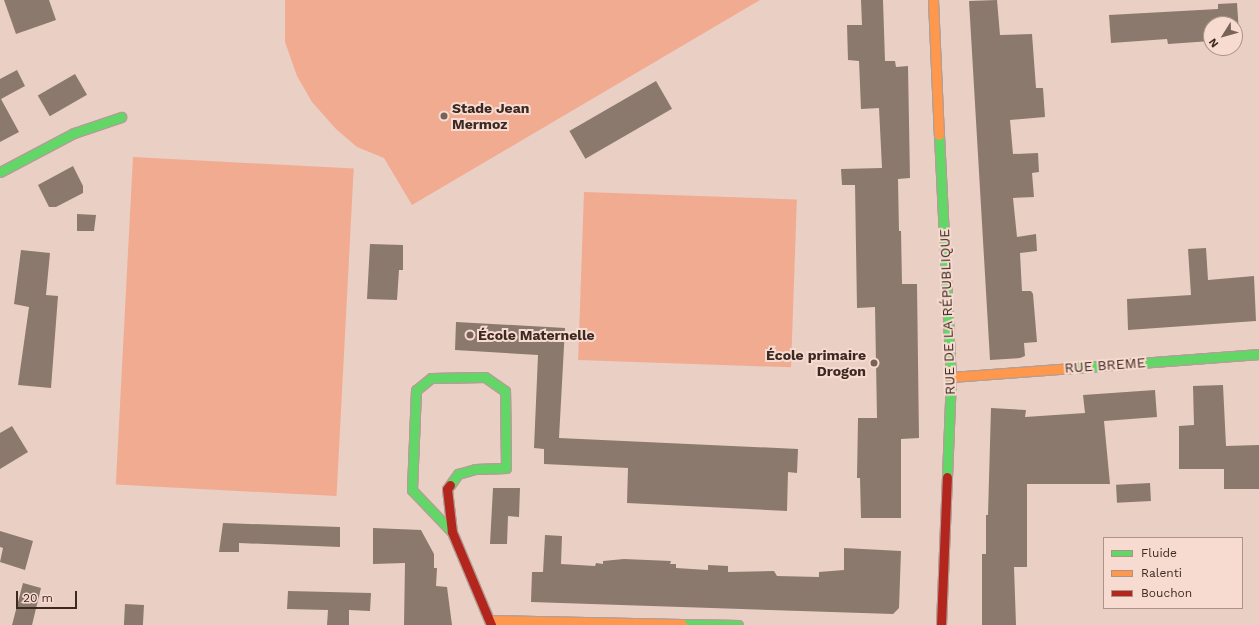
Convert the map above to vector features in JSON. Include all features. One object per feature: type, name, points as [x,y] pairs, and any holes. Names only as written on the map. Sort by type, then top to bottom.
[{"type":"street","name":"RUE DE LA RÉPUBLIQUE","points":[[933,0],[951,376],[940,625]]},
{"type":"street","points":[[0,172],[74,133],[121,116]]},
{"type":"street","name":"RUE BREME","points":[[951,376],[1259,354]]},
{"type":"street","points":[[452,532],[412,490],[416,390],[431,378],[485,377],[505,391],[506,468],[475,469],[458,474],[447,489],[452,532],[490,623],[738,625]]},
{"type":"shaded area","name":"Stade Jean Mermoz","points":[[285,0],[760,0],[412,205],[384,158],[357,147],[336,129],[312,102],[297,76],[285,42]]},
{"type":"shaded area","points":[[133,157],[354,169],[337,496],[116,485]]},
{"type":"shaded area","points":[[584,192],[797,199],[791,367],[578,360]]},
{"type":"building","points":[[4,0],[49,0],[56,20],[16,34]]},
{"type":"building","points":[[861,0],[883,0],[885,61],[895,61],[896,67],[908,66],[910,178],[898,179],[899,231],[901,231],[902,284],[917,284],[919,438],[901,439],[901,518],[861,518],[860,478],[857,478],[858,418],[877,418],[875,307],[857,308],[855,185],[842,185],[841,169],[882,168],[879,108],[861,109],[859,61],[848,60],[847,25],[862,25]]},
{"type":"building","points":[[997,0],[1000,35],[1032,34],[1036,88],[1043,88],[1045,117],[1010,120],[1013,154],[1038,153],[1039,172],[1032,173],[1034,197],[1013,198],[1017,237],[1036,234],[1037,251],[1020,253],[1022,291],[1031,291],[1033,294],[1037,342],[1024,343],[1025,356],[1020,358],[990,360],[969,1]]},
{"type":"building","points":[[1237,3],[1238,16],[1203,16],[1203,42],[1168,44],[1167,39],[1111,43],[1109,15],[1218,9],[1218,4]]},
{"type":"building","points":[[17,70],[25,86],[1,99],[19,132],[0,142],[0,79]]},
{"type":"building","points":[[75,74],[87,95],[50,116],[38,96]]},
{"type":"building","points":[[656,81],[672,109],[585,159],[569,131]]},
{"type":"building","points":[[73,166],[83,186],[83,193],[56,207],[49,207],[38,185]]},
{"type":"building","points":[[77,214],[96,215],[94,231],[77,231]]},
{"type":"building","points":[[370,244],[403,245],[403,270],[399,270],[397,300],[367,299]]},
{"type":"building","points":[[1206,248],[1208,280],[1254,276],[1256,321],[1128,330],[1127,299],[1191,295],[1188,249]]},
{"type":"building","points":[[21,250],[50,253],[46,295],[58,296],[51,388],[18,385],[29,307],[14,304]]},
{"type":"building","points":[[456,322],[565,328],[559,438],[798,449],[797,473],[788,472],[787,511],[627,503],[628,468],[544,464],[544,449],[534,448],[538,355],[455,350]]},
{"type":"building","points":[[1223,385],[1226,446],[1259,445],[1259,489],[1224,489],[1224,469],[1179,469],[1179,426],[1194,425],[1193,386]]},
{"type":"building","points":[[1155,390],[1157,417],[1104,421],[1110,484],[1027,484],[1027,567],[1014,567],[1016,625],[982,625],[982,554],[986,554],[986,515],[988,515],[991,408],[1026,410],[1025,417],[1085,413],[1083,395]]},
{"type":"building","points":[[12,426],[28,452],[0,469],[0,433]]},
{"type":"building","points":[[1150,483],[1151,501],[1117,503],[1116,485]]},
{"type":"building","points":[[493,488],[520,488],[519,517],[508,516],[507,544],[490,544]]},
{"type":"building","points":[[223,523],[340,527],[340,547],[239,543],[239,552],[219,552]]},
{"type":"building","points":[[373,528],[421,530],[434,554],[434,568],[437,568],[436,586],[447,587],[452,625],[404,625],[405,563],[373,564]]},
{"type":"building","points":[[0,531],[33,541],[25,570],[0,562],[3,548],[0,547]]},
{"type":"building","points":[[545,535],[562,536],[561,564],[595,566],[596,563],[603,564],[603,561],[624,559],[671,561],[670,564],[676,564],[676,568],[708,570],[708,565],[728,566],[728,572],[774,571],[777,576],[819,577],[819,572],[844,570],[844,548],[901,551],[899,608],[893,614],[531,602],[532,572],[543,572]]},
{"type":"building","points":[[23,583],[41,588],[32,625],[12,625]]},
{"type":"building","points":[[288,591],[371,593],[370,611],[349,610],[349,625],[327,625],[328,610],[287,609]]},
{"type":"building","points":[[125,604],[144,605],[143,625],[124,625]]},
{"type":"traffic: fast","points":[[0,172],[74,133],[121,117]]},
{"type":"traffic: fast","points":[[939,135],[951,377],[947,477]]},
{"type":"traffic: fast","points":[[1073,368],[1259,354]]},
{"type":"traffic: fast","points":[[450,485],[458,474],[475,469],[506,468],[505,391],[485,377],[431,378],[416,390],[412,490],[452,532]]},
{"type":"traffic: fast","points":[[682,624],[738,625]]},
{"type":"traffic: slow","points":[[933,0],[939,135]]},
{"type":"traffic: slow","points":[[951,377],[1073,368]]},
{"type":"traffic: slow","points":[[489,620],[682,624]]},
{"type":"traffic: jam","points":[[941,625],[947,477]]},
{"type":"traffic: jam","points":[[450,485],[447,489],[452,532],[491,625]]},
{"type":"place","name":"Stade Jean Mermoz","points":[[444,116]]},
{"type":"place","name":"École Maternelle","points":[[470,335]]},
{"type":"place","name":"École primaire Drogon","points":[[874,363]]}]
